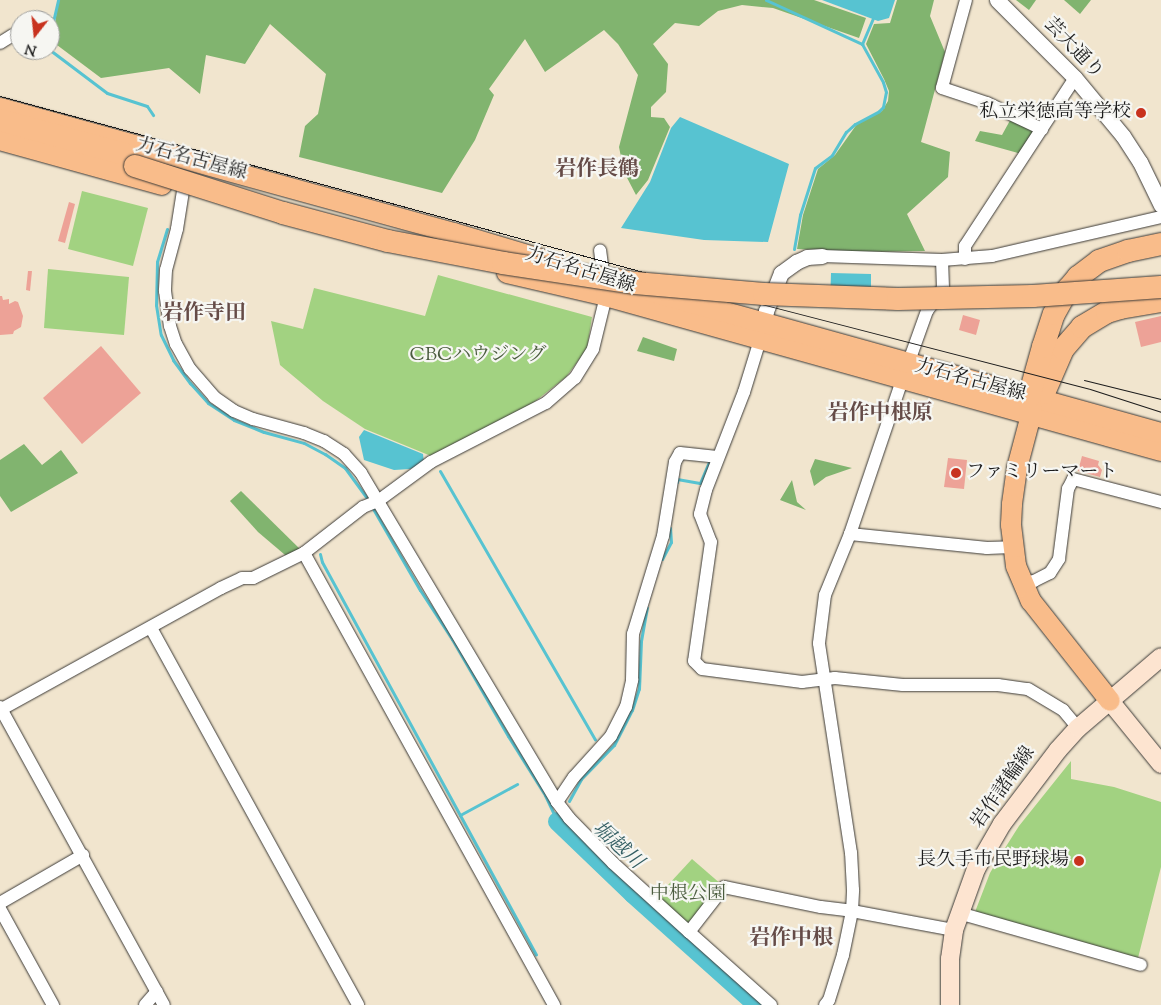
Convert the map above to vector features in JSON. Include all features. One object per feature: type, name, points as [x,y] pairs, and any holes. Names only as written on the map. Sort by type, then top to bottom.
[{"type":"highway","points":[[0,120],[136,162],[308,211],[391,232],[530,258],[676,278],[802,287],[938,290],[1031,287],[1161,278]]},
{"type":"highway","points":[[0,129],[136,162],[283,214],[380,239],[503,264],[635,283],[773,295],[898,299],[1023,296],[1161,287]]},
{"type":"highway","points":[[1034,404],[1048,330],[1068,289],[1078,277],[1100,261],[1155,245]]},
{"type":"highway","points":[[1034,404],[1063,349],[1082,327],[1094,318],[1120,308],[1161,301]]},
{"type":"main road","name":"力石名古屋線","points":[[0,108],[454,233],[605,287],[905,372],[1034,404],[1160,445]]},
{"type":"main road","name":"力石名古屋線","points":[[0,140],[398,248],[605,287]]},
{"type":"main road","name":"力石名古屋線","points":[[1034,404],[1014,487],[1011,525],[1012,547],[1022,583],[1035,607],[1110,701]]},
{"type":"main road","name":"岩作諸輪線","points":[[950,1005],[950,959],[954,930],[976,869],[1002,824],[1058,750],[1078,728],[1161,657]]},
{"type":"main road","points":[[1110,701],[1161,764]]},
{"type":"street","points":[[966,0],[942,88],[987,104],[1042,129]]},
{"type":"street","name":"芸大通り","points":[[998,0],[1075,78],[1123,136],[1140,162],[1161,205]]},
{"type":"street","points":[[965,259],[965,246],[1075,78]]},
{"type":"street","points":[[183,191],[177,229],[166,270],[165,291],[170,326],[176,344],[190,369],[214,397],[234,410],[253,419],[304,433],[344,454],[361,473],[557,802],[569,818],[613,863],[771,1005]]},
{"type":"street","points":[[1078,728],[1063,710],[1028,689],[998,684],[927,686],[825,678],[802,682],[702,669],[694,661],[711,542],[700,514],[718,457],[744,392],[766,311],[781,273],[807,257],[942,260],[992,256],[1161,217]]},
{"type":"street","points":[[164,1005],[83,855],[0,709],[221,588],[242,578],[253,578],[304,553],[363,507],[378,501],[431,462],[546,403],[575,378],[593,349],[605,287],[600,250]]},
{"type":"street","points":[[829,1003],[843,955],[852,911],[851,853],[819,643],[825,595],[850,534],[927,311],[943,288],[942,260]]},
{"type":"street","points":[[557,802],[574,776],[611,736],[626,707],[632,680],[633,634],[663,536],[675,462],[680,453],[718,457]]},
{"type":"street","points":[[1022,583],[1034,581],[1050,573],[1059,559],[1068,489],[1073,479],[1161,502]]},
{"type":"street","points":[[850,534],[988,548],[1012,547]]},
{"type":"street","points":[[304,553],[554,1005]]},
{"type":"street","points":[[150,628],[358,1005]]},
{"type":"street","points":[[0,903],[83,855]]},
{"type":"street","points":[[689,932],[724,887],[821,907],[954,930]]},
{"type":"street","points":[[0,910],[53,1005]]},
{"type":"street","points":[[959,913],[1141,965]]},
{"type":"street","points":[[145,1005],[157,991]]},
{"type":"green space","points":[[58,0],[814,0],[866,18],[859,38],[773,8],[742,5],[718,11],[699,26],[675,23],[653,44],[668,64],[666,92],[651,107],[651,117],[664,118],[670,127],[648,180],[636,195],[624,172],[619,147],[638,75],[618,44],[604,30],[545,72],[525,39],[489,89],[494,95],[475,140],[442,193],[299,157],[305,126],[318,114],[326,74],[270,24],[245,64],[206,55],[200,94],[169,68],[101,78],[60,47],[60,10],[57,10]]},
{"type":"green space","points":[[897,0],[934,0],[930,16],[945,52],[921,142],[950,152],[948,177],[907,214],[925,251],[859,252],[797,249],[803,215],[818,169],[835,155],[857,124],[882,111],[888,101],[889,91],[866,44],[874,24],[890,23]]},
{"type":"green space","points":[[1016,0],[1036,0],[1029,10]]},
{"type":"green space","points":[[1064,0],[1091,0],[1080,14]]},
{"type":"green space","points":[[1013,115],[1042,129],[1025,155],[975,141],[980,131],[1002,135]]},
{"type":"green space","points":[[82,191],[148,208],[133,266],[68,249]]},
{"type":"green space","points":[[48,269],[129,277],[124,335],[44,328]]},
{"type":"green space","name":"CBCハウジング","points":[[438,275],[592,317],[587,349],[566,377],[533,403],[431,456],[365,429],[323,401],[280,365],[271,321],[303,329],[314,288],[425,316]]},
{"type":"green space","points":[[643,337],[677,349],[674,361],[637,351]]},
{"type":"green space","points":[[24,444],[42,465],[61,450],[78,473],[11,512],[0,496],[0,460]]},
{"type":"green space","points":[[815,459],[852,468],[826,477],[814,486],[810,471]]},
{"type":"green space","points":[[792,480],[797,502],[806,510],[780,500]]},
{"type":"green space","points":[[241,491],[304,553],[291,560],[258,532],[230,501]]},
{"type":"green space","name":"長久手市民野球場","points":[[1071,761],[1071,779],[1114,787],[1161,802],[1161,867],[1138,958],[975,912],[990,873],[1019,826]]},
{"type":"green space","name":"中根公園","points":[[692,859],[722,885],[689,928],[656,898]]},
{"type":"water","points":[[822,0],[895,0],[889,18],[878,21]]},
{"type":"water","points":[[680,117],[789,164],[768,242],[704,240],[621,228],[650,182],[671,128]]},
{"type":"water","points":[[831,273],[871,274],[871,309],[830,307]]},
{"type":"water","points":[[364,430],[423,454],[424,463],[410,469],[394,470],[364,460],[359,437]]},
{"type":"building","points":[[69,202],[75,204],[65,243],[58,241]]},
{"type":"building","points":[[28,271],[32,271],[30,291],[26,290]]},
{"type":"building","points":[[0,296],[2,296],[3,300],[9,299],[9,304],[15,301],[18,302],[23,316],[21,327],[14,331],[13,334],[0,335]]},
{"type":"building","points":[[963,315],[980,320],[976,335],[959,330]]},
{"type":"building","points":[[1161,316],[1161,342],[1141,347],[1135,322]]},
{"type":"building","points":[[101,346],[141,393],[82,444],[43,398]]},
{"type":"building","points":[[1082,456],[1099,461],[1098,465],[1102,470],[1100,477],[1078,471]]},
{"type":"building","name":"ファミリーマート","points":[[948,458],[967,460],[964,489],[944,487]]},
{"type":"waterway","points":[[56,10],[58,0]]},
{"type":"waterway","points":[[766,0],[862,44]]},
{"type":"waterway","points":[[794,249],[800,215],[815,168],[832,155],[846,132],[855,124],[883,107],[886,92],[883,82],[862,44],[873,18]]},
{"type":"waterway","points":[[60,58],[107,93],[147,106],[153,115]]},
{"type":"waterway","points":[[167,229],[157,262],[156,305],[161,335],[173,360],[190,383],[208,403],[234,420],[264,432],[304,443],[325,454],[345,468],[369,501]]},
{"type":"waterway","points":[[677,482],[677,479],[700,483],[710,460]]},
{"type":"waterway","points":[[440,471],[595,740]]},
{"type":"waterway","points":[[372,507],[420,590],[452,639],[508,736],[545,795],[557,821]]},
{"type":"waterway","points":[[662,559],[671,542],[670,528]]},
{"type":"waterway","points":[[320,554],[322,562],[536,954]]},
{"type":"waterway","points":[[569,801],[581,779],[614,745],[632,710],[639,689],[641,641],[647,608]]},
{"type":"waterway","points":[[460,815],[517,784]]},
{"type":"waterway","name":"堀越川","points":[[557,821],[633,894],[757,1005]]},
{"type":"tram line","points":[[0,96],[742,299],[1090,389],[1161,412]]},
{"type":"tram line","points":[[1084,380],[1161,399]]},
{"type":"place","name":"私立栄徳高等学校","points":[[1141,113]]},
{"type":"place","name":"ファミリーマート","points":[[956,473]]},
{"type":"place","name":"長久手市民野球場","points":[[1079,861]]},
{"type":"district","name":"岩作長鶴","points":[[597,170]]},
{"type":"district","name":"岩作寺田","points":[[204,314]]},
{"type":"district","name":"岩作中根原","points":[[880,414]]},
{"type":"district","name":"岩作中根","points":[[791,939]]}]
